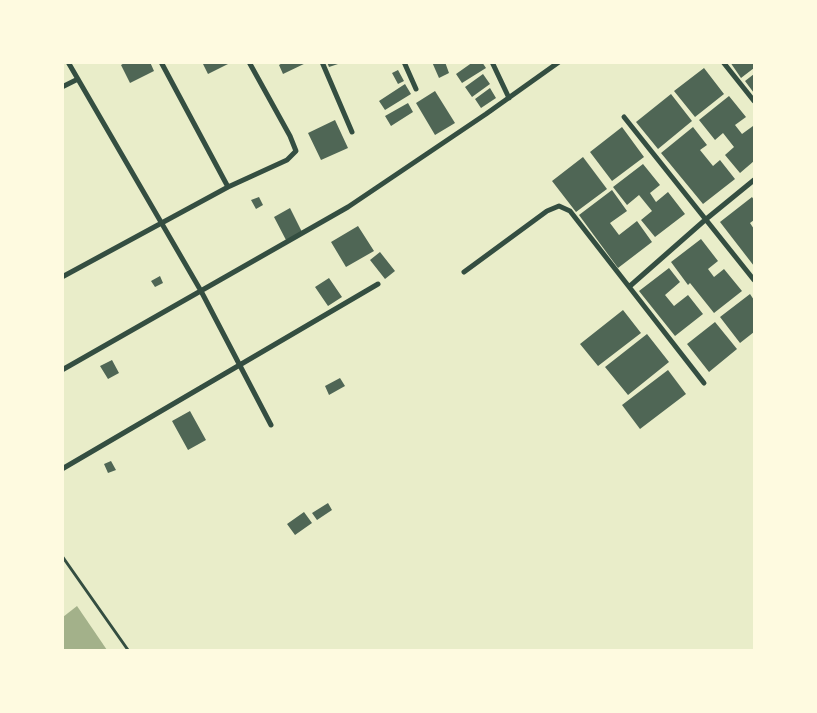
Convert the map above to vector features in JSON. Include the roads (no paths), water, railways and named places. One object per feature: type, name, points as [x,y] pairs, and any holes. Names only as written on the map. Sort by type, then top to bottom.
[{"type":"street","points":[[68,62],[160,224],[201,291],[271,425]]},
{"type":"street","points":[[161,62],[228,187]]},
{"type":"street","points":[[62,277],[228,187],[287,160],[296,151],[290,136],[249,62]]},
{"type":"street","points":[[322,62],[352,132]]},
{"type":"street","points":[[404,62],[416,89]]},
{"type":"street","points":[[492,62],[509,98]]},
{"type":"street","points":[[62,370],[348,207],[559,62]]},
{"type":"street","points":[[723,62],[754,101]]},
{"type":"street","points":[[62,87],[78,79]]},
{"type":"street","points":[[624,117],[754,280]]},
{"type":"street","points":[[630,286],[754,180]]},
{"type":"street","points":[[464,272],[547,211],[559,206],[570,211],[704,383]]},
{"type":"street","points":[[62,469],[378,284]]}]
